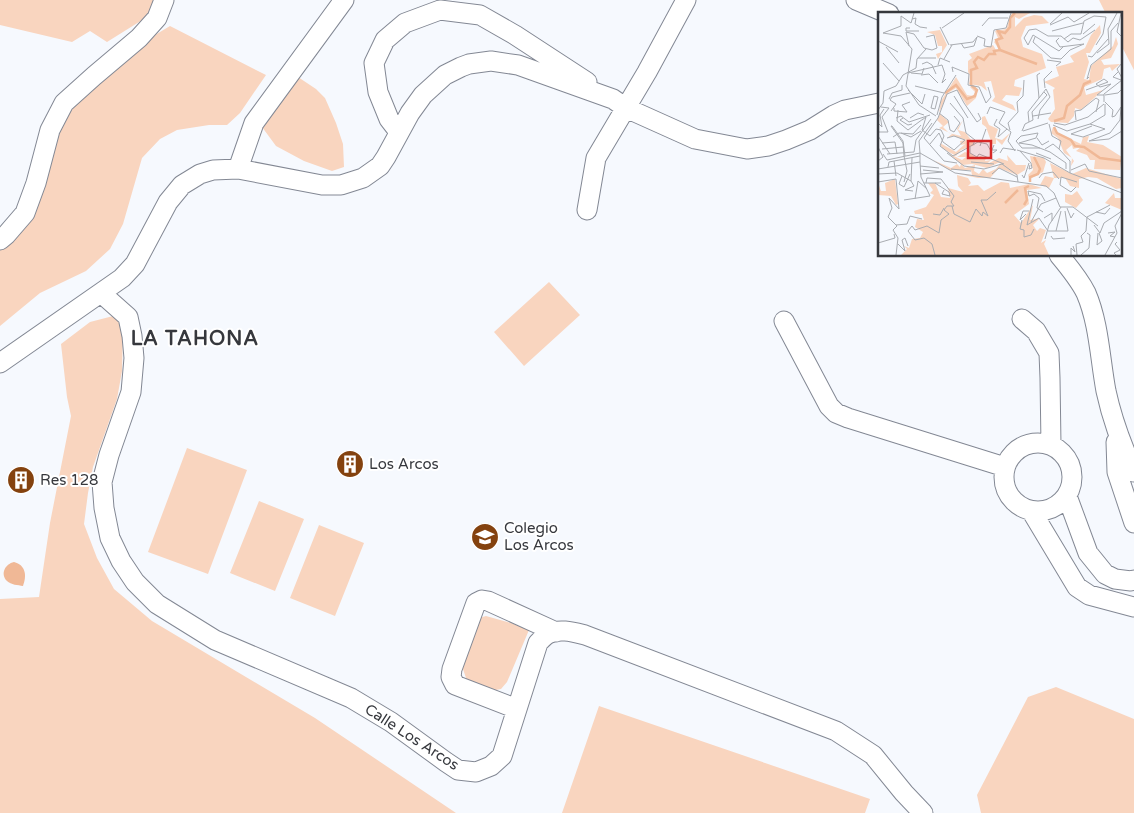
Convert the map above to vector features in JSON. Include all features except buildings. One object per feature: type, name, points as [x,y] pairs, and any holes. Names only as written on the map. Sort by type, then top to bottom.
[{"type":"street","points":[[0,240],[25,213],[36,183],[50,130],[64,103],[139,38],[158,18],[164,0]]},
{"type":"street","points":[[238,169],[254,123],[344,0]]},
{"type":"street","points":[[587,210],[596,158],[620,104],[686,0]]},
{"type":"street","points":[[856,0],[884,12]]},
{"type":"street","points":[[399,132],[389,120],[378,92],[374,63],[385,40],[405,22],[440,10],[480,15],[515,35],[620,104]]},
{"type":"street","points":[[0,363],[122,278],[135,264],[168,202],[182,186],[200,174],[213,170],[238,169],[322,185],[340,185],[363,178],[380,166],[410,113],[423,95],[445,75],[469,64],[491,61],[518,65],[620,104],[695,138],[747,149],[768,146],[786,140],[810,130],[845,110],[878,103]]},
{"type":"street","points":[[1060,256],[1078,278],[1086,294],[1096,329],[1107,392],[1116,428],[1134,472]]},
{"type":"street","name":"Calle Los Arcos","points":[[101,293],[128,317],[134,358],[131,392],[109,455],[102,482],[104,508],[110,538],[121,561],[135,582],[158,604],[215,640],[351,698],[391,722],[458,770],[476,772],[491,766],[502,756],[538,643],[547,635],[556,632]]},
{"type":"street","points":[[1022,318],[1036,331],[1048,353],[1051,445]]},
{"type":"street","points":[[784,321],[829,406],[836,413],[1005,467]]},
{"type":"street","points":[[1116,428],[1117,472],[1134,523]]},
{"type":"street","points":[[1032,512],[1046,511],[1058,506],[1067,496],[1073,482],[1071,467],[1064,454],[1051,445],[1037,443],[1023,446],[1012,455],[1005,467],[1005,486],[1015,503],[1032,512],[1077,587],[1089,595],[1134,608]]},
{"type":"street","points":[[1067,496],[1088,554],[1105,574],[1115,579],[1134,580]]},
{"type":"street","points":[[517,708],[455,685],[451,677],[452,669],[476,603],[482,600],[556,632],[572,632],[585,635],[836,731],[873,756],[923,813]]},
{"type":"shaded area","points":[[0,0],[154,0],[147,17],[107,42],[90,31],[72,42],[0,25]]},
{"type":"shaded area","points":[[1099,0],[1134,0],[1134,70],[1122,47],[1122,12],[1105,12]]},
{"type":"shaded area","points":[[170,26],[266,75],[240,113],[227,125],[209,125],[177,130],[160,139],[142,158],[123,224],[110,249],[86,271],[40,293],[0,326],[0,248],[70,104],[140,44]]},
{"type":"shaded area","points":[[298,77],[316,89],[325,98],[343,144],[344,167],[332,171],[304,161],[276,146],[262,127]]},
{"type":"shaded area","points":[[549,282],[580,315],[524,366],[494,332]]},
{"type":"shaded area","points":[[117,315],[123,330],[122,371],[117,399],[93,467],[84,524],[97,558],[114,589],[152,621],[315,718],[456,813],[0,813],[0,599],[39,597],[50,523],[71,416],[61,344],[90,322]]},
{"type":"shaded area","points":[[187,448],[247,470],[208,574],[148,552]]},
{"type":"shaded area","points":[[259,501],[304,519],[275,591],[230,573]]},
{"type":"shaded area","points":[[319,525],[364,543],[335,616],[290,598]]},
{"type":"shaded area","points":[[14,562],[18,563],[25,571],[23,586],[10,583],[5,578],[4,570]]},
{"type":"shaded area","points":[[486,616],[529,630],[507,682],[501,689],[490,691],[467,681],[462,666],[479,618]]},
{"type":"shaded area","points":[[1056,687],[1134,719],[1134,813],[981,813],[977,795],[1028,697]]},
{"type":"shaded area","points":[[599,706],[870,799],[865,813],[562,813]]},
{"type":"place","name":"Los Arcos","points":[[350,464]]},
{"type":"place","name":"Res 128","points":[[21,480]]},
{"type":"place","name":"Colegio Los Arcos","points":[[485,537]]},
{"type":"district","name":"LA TAHONA","points":[[195,338]]}]
